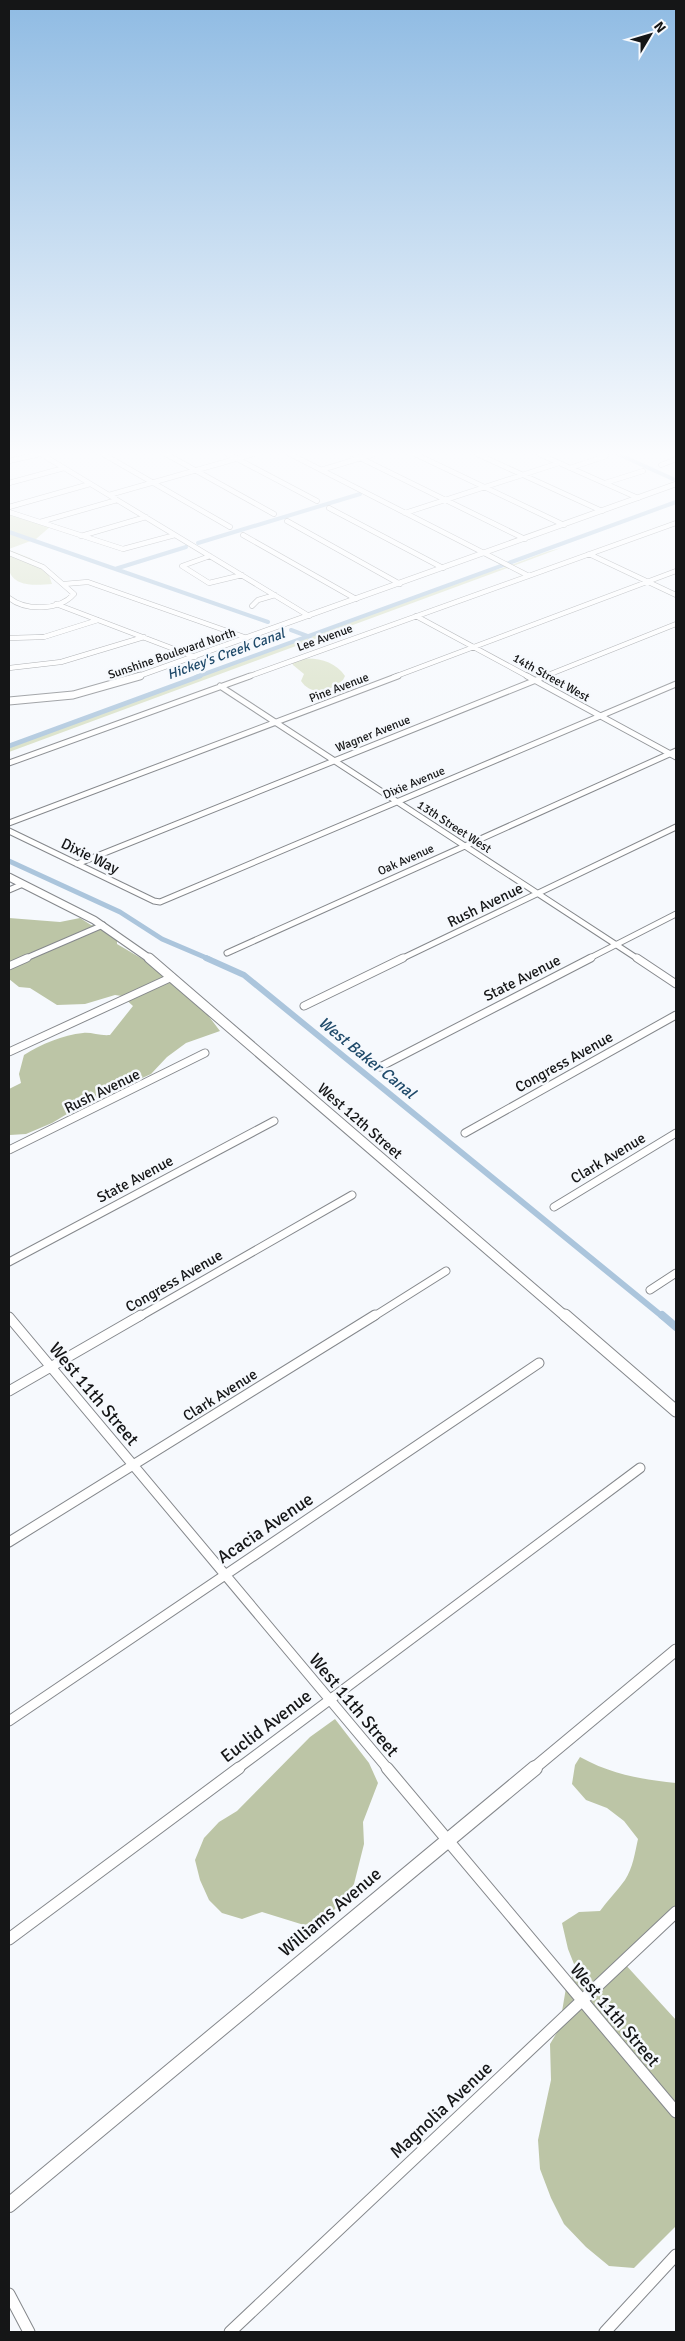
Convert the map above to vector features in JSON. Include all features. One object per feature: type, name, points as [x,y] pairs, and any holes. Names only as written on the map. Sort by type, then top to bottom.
[{"type":"street","points":[[9,598],[26,606],[42,607],[56,604],[74,596],[73,592],[64,584],[43,568],[32,563]]},
{"type":"street","points":[[190,563],[182,566],[209,583],[242,575]]},
{"type":"street","points":[[222,563],[310,616]]},
{"type":"street","points":[[293,563],[356,599]]},
{"type":"street","points":[[363,563],[400,584]]},
{"type":"street","points":[[434,563],[443,568]]},
{"type":"street","name":"Sunshine Boulevard North","points":[[9,701],[54,698],[95,690],[195,657],[456,563]]},
{"type":"street","points":[[504,563],[529,576]]},
{"type":"street","name":"Lee Avenue","points":[[9,762],[564,563]]},
{"type":"street","points":[[608,563],[676,595]]},
{"type":"street","name":"Pine Avenue","points":[[9,823],[676,571]]},
{"type":"street","points":[[64,584],[88,582],[247,638]]},
{"type":"street","points":[[252,606],[255,602],[275,595]]},
{"type":"street","points":[[56,604],[195,657]]},
{"type":"street","name":"14th Street West","points":[[416,616],[601,716],[673,752],[676,757]]},
{"type":"street","points":[[9,638],[46,637],[98,620]]},
{"type":"street","name":"Wagner Avenue","points":[[77,864],[676,624]]},
{"type":"street","points":[[9,668],[37,667],[73,661],[144,637]]},
{"type":"street","name":"Dixie Avenue","points":[[160,902],[676,684]]},
{"type":"street","name":"13th Street West","points":[[220,686],[676,984]]},
{"type":"street","name":"Oak Avenue","points":[[227,953],[673,752]]},
{"type":"street","name":"Rush Avenue","points":[[304,1006],[676,827]]},
{"type":"street","name":"Dixie Way","points":[[9,832],[154,901],[160,902]]},
{"type":"street","name":"West 12th Street","points":[[9,877],[103,925],[172,977],[676,1411]]},
{"type":"street","points":[[9,890],[23,884]]},
{"type":"street","name":"State Avenue","points":[[380,1067],[676,914]]},
{"type":"street","points":[[9,966],[103,925]]},
{"type":"street","points":[[9,1052],[172,977]]},
{"type":"street","name":"Congress Avenue","points":[[465,1133],[676,1015]]},
{"type":"street","name":"Rush Avenue","points":[[9,1150],[205,1053]]},
{"type":"street","name":"State Avenue","points":[[9,1262],[274,1121]]},
{"type":"street","name":"Clark Avenue","points":[[554,1207],[676,1133]]},
{"type":"street","name":"Congress Avenue","points":[[9,1391],[352,1195]]},
{"type":"street","name":"Clark Avenue","points":[[9,1542],[446,1271]]},
{"type":"street","points":[[650,1290],[676,1273]]},
{"type":"street","name":"West 11th Street","points":[[9,1317],[328,1700],[676,2112]]},
{"type":"street","name":"Acacia Avenue","points":[[9,1721],[540,1362]]},
{"type":"street","name":"Euclid Avenue","points":[[9,1939],[640,1468]]},
{"type":"street","name":"Williams Avenue","points":[[9,2205],[676,1650]]},
{"type":"street","name":"Magnolia Avenue","points":[[230,2332],[676,1912]]},
{"type":"street","points":[[605,2332],[676,2255]]},
{"type":"street","points":[[9,2294],[30,2332]]},
{"type":"green space","points":[[8,563],[38,563],[47,569],[52,584],[21,583],[12,576]]},
{"type":"green space","points":[[520,563],[9,752],[9,745],[478,573]]},
{"type":"green space","points":[[300,659],[325,661],[336,667],[345,676],[338,684],[327,690],[310,689],[301,681],[304,674],[292,662]]},
{"type":"green space","points":[[9,918],[60,922],[80,918],[91,925],[100,926],[117,940],[117,944],[151,964],[204,1010],[220,1031],[186,1043],[167,1057],[151,1074],[77,1108],[52,1123],[26,1134],[10,1135],[9,1089],[21,1083],[19,1074],[24,1055],[45,1044],[75,1034],[110,1035],[133,1006],[122,996],[115,995],[85,1004],[57,1005],[30,988],[19,987],[9,979]]},
{"type":"green space","points":[[335,1719],[369,1763],[378,1783],[363,1822],[364,1844],[354,1884],[341,1903],[325,1919],[304,1925],[262,1912],[242,1919],[222,1913],[209,1900],[200,1880],[195,1860],[204,1838],[219,1822],[237,1811],[310,1737]]},
{"type":"green space","points":[[580,1757],[615,1772],[650,1780],[676,1783],[676,1914],[624,1963],[676,2020],[676,2226],[634,2268],[609,2266],[586,2247],[564,2224],[551,2198],[540,2169],[538,2140],[551,2080],[550,2044],[559,2029],[566,1988],[576,1969],[568,1949],[562,1923],[579,1912],[600,1911],[628,1875],[638,1839],[624,1821],[607,1808],[586,1800],[572,1784],[575,1765]]},
{"type":"waterway","points":[[99,563],[115,569]]},
{"type":"waterway","points":[[115,569],[134,563]]},
{"type":"waterway","name":"Hickey's Creek Canal","points":[[308,636],[508,563]]},
{"type":"waterway","points":[[115,569],[268,622]]},
{"type":"waterway","points":[[291,630],[308,636]]},
{"type":"waterway","name":"Hickey's Creek Canal","points":[[196,677],[308,636]]},
{"type":"waterway","name":"Hickey's Creek Canal","points":[[9,746],[200,676]]},
{"type":"waterway","name":"West Baker Canal","points":[[9,861],[120,912],[162,939],[209,959]]},
{"type":"waterway","name":"West Baker Canal","points":[[206,958],[244,975],[663,1317]]},
{"type":"waterway","name":"West Baker Canal","points":[[662,1315],[676,1327]]}]
